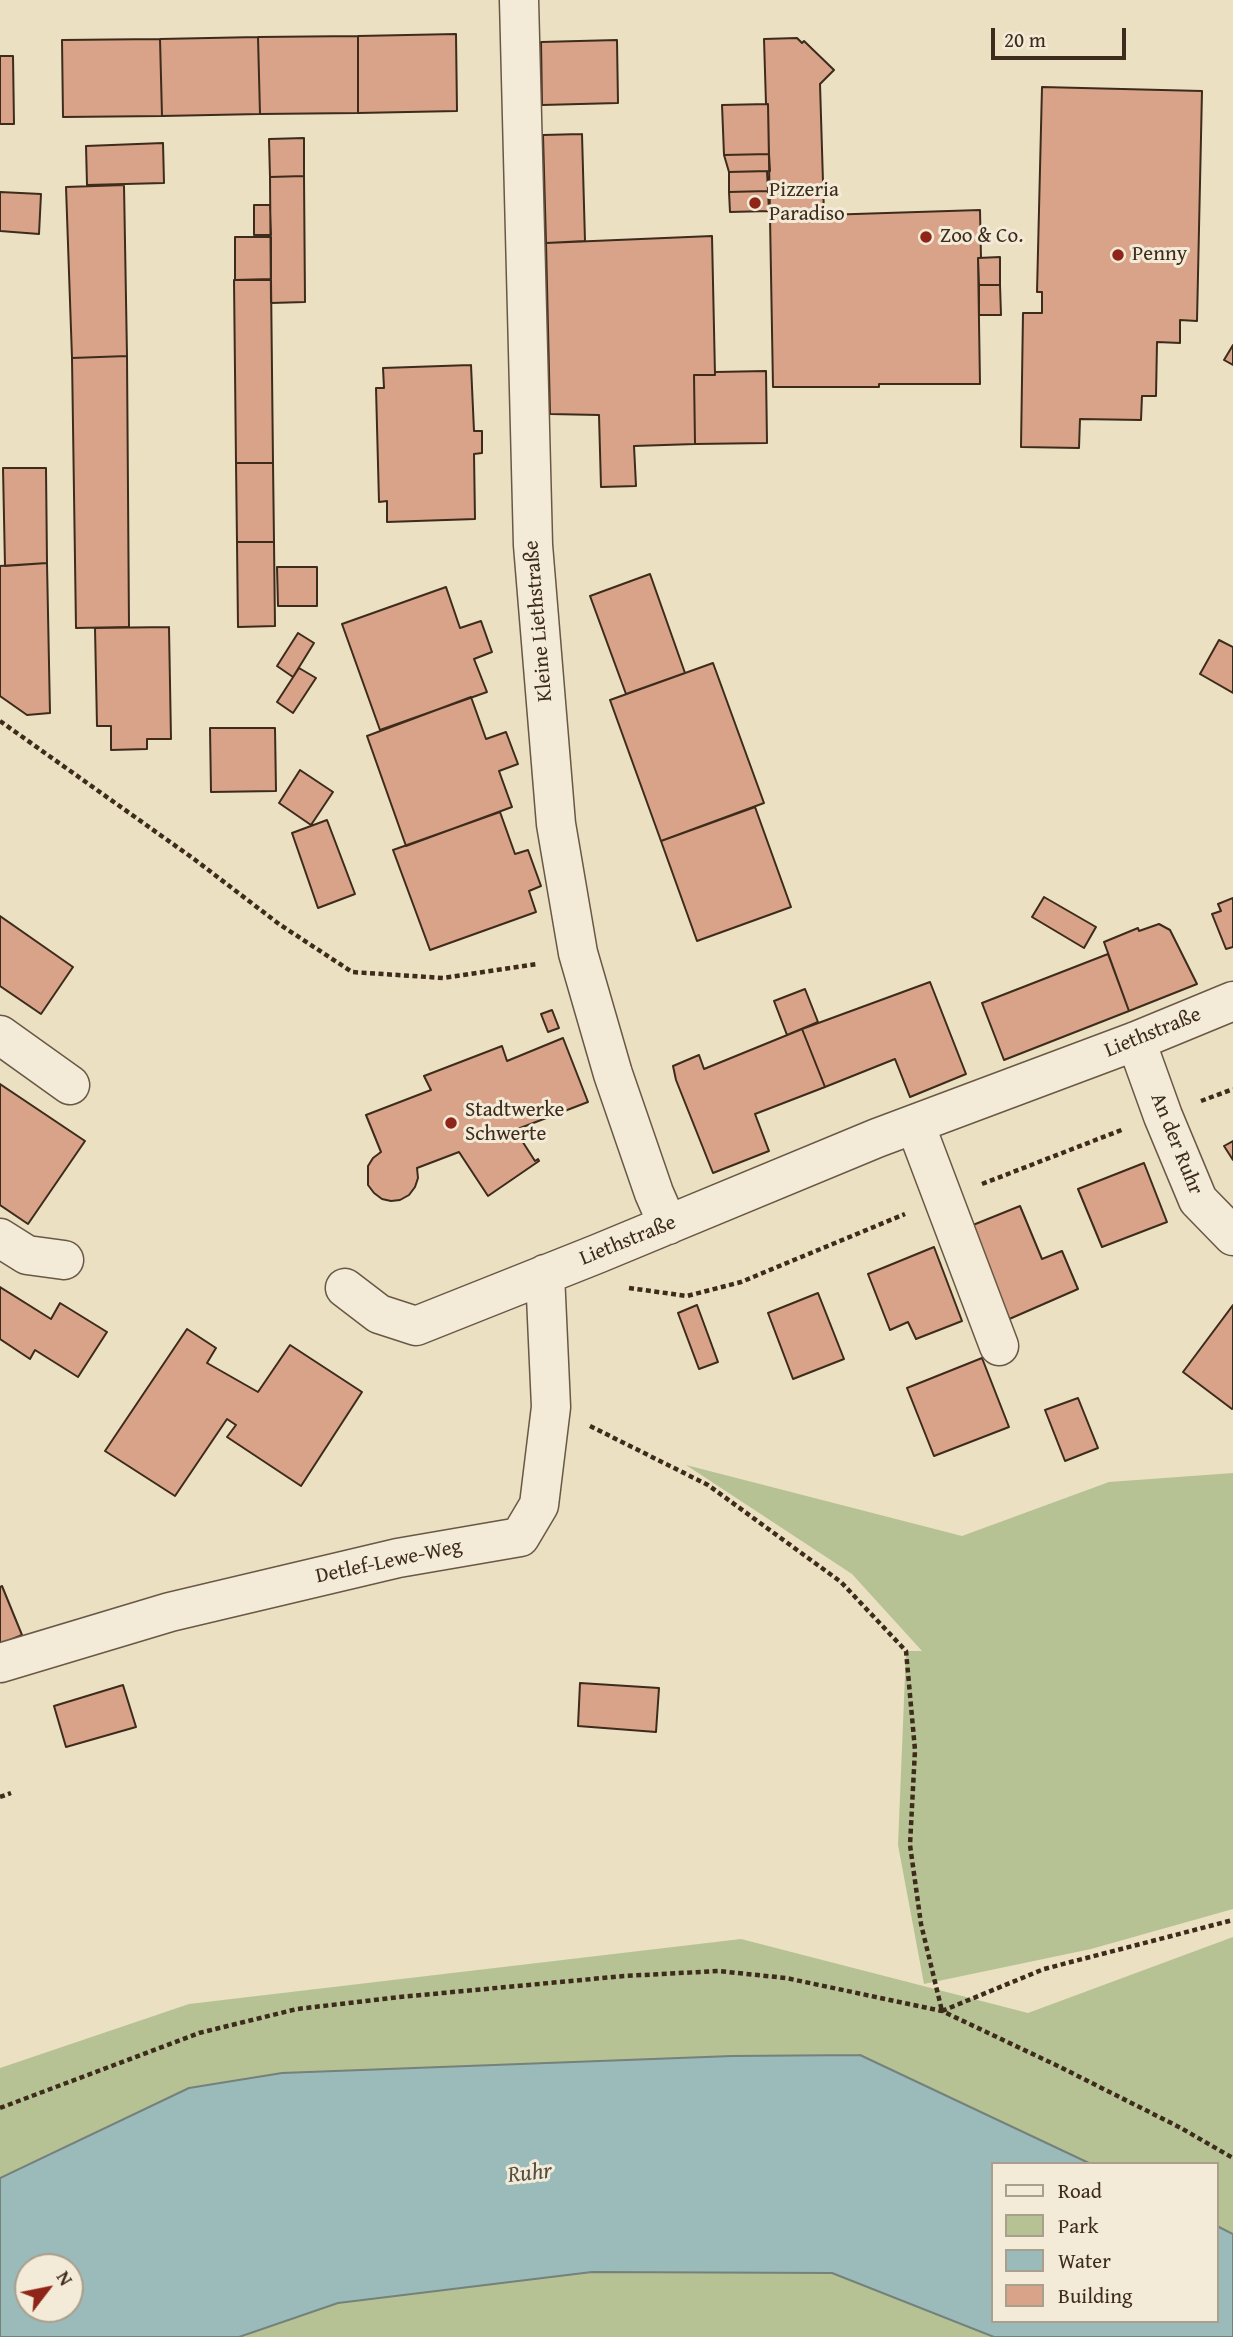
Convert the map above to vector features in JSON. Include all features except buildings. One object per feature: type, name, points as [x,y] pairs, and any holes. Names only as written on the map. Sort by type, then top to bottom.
[{"type":"street","name":"Kleine Liethstraße","points":[[519,0],[533,545],[556,824],[578,953],[613,1074],[661,1209]]},
{"type":"street","name":"Liethstraße","points":[[345,1289],[379,1314],[416,1326],[545,1274],[661,1209],[915,1124],[1136,1041],[1233,1001]]},
{"type":"street","points":[[0,1035],[70,1085]]},
{"type":"street","name":"An der Ruhr","points":[[1136,1041],[1198,1200],[1233,1236]]},
{"type":"street","points":[[915,1124],[999,1346]]},
{"type":"street","points":[[0,1238],[27,1255],[64,1260]]},
{"type":"street","name":"Detlef-Lewe-Weg","points":[[0,1663],[170,1612],[398,1558],[520,1537],[539,1504],[551,1407],[545,1274]]},
{"type":"path","points":[[0,721],[194,859],[279,924],[352,972],[443,978],[540,963],[578,953]]},
{"type":"path","points":[[551,1407],[708,1485],[841,1582],[906,1651],[915,1750],[910,1845],[921,1924],[942,2011]]},
{"type":"path","points":[[0,1797],[11,1793]]},
{"type":"path","points":[[942,2011],[1044,1969],[1233,1920]]},
{"type":"path","points":[[0,2108],[199,2033],[297,2009],[624,1976],[718,1971],[786,1979],[942,2011],[1181,2128],[1233,2158]]},
{"type":"green space","points":[[686,1465],[962,1536],[1109,1482],[1233,1473],[1233,1909],[1091,1949],[924,1984],[898,1845],[906,1651],[922,1651],[852,1574]]},
{"type":"green space","points":[[1233,1937],[1233,2234],[1219,2227],[1219,2162],[1087,2162],[860,2055],[732,2056],[189,2088],[0,2178],[0,2068],[189,2004],[741,1939],[1028,2013]]},
{"type":"green space","points":[[592,2272],[832,2273],[994,2337],[239,2337],[338,2303]]},
{"type":"water","name":"Ruhr","points":[[860,2055],[1087,2162],[992,2162],[992,2323],[1219,2323],[1219,2227],[1233,2234],[1233,2337],[994,2337],[832,2273],[592,2272],[338,2303],[239,2337],[0,2337],[0,2178],[189,2088],[282,2073],[732,2056]]},
{"type":"place","name":"Pizzeria Paradiso","points":[[755,203]]},
{"type":"place","name":"Zoo & Co.","points":[[926,237]]},
{"type":"place","name":"Penny","points":[[1118,255]]},
{"type":"place","name":"Stadtwerke Schwerte","points":[[451,1123]]}]
